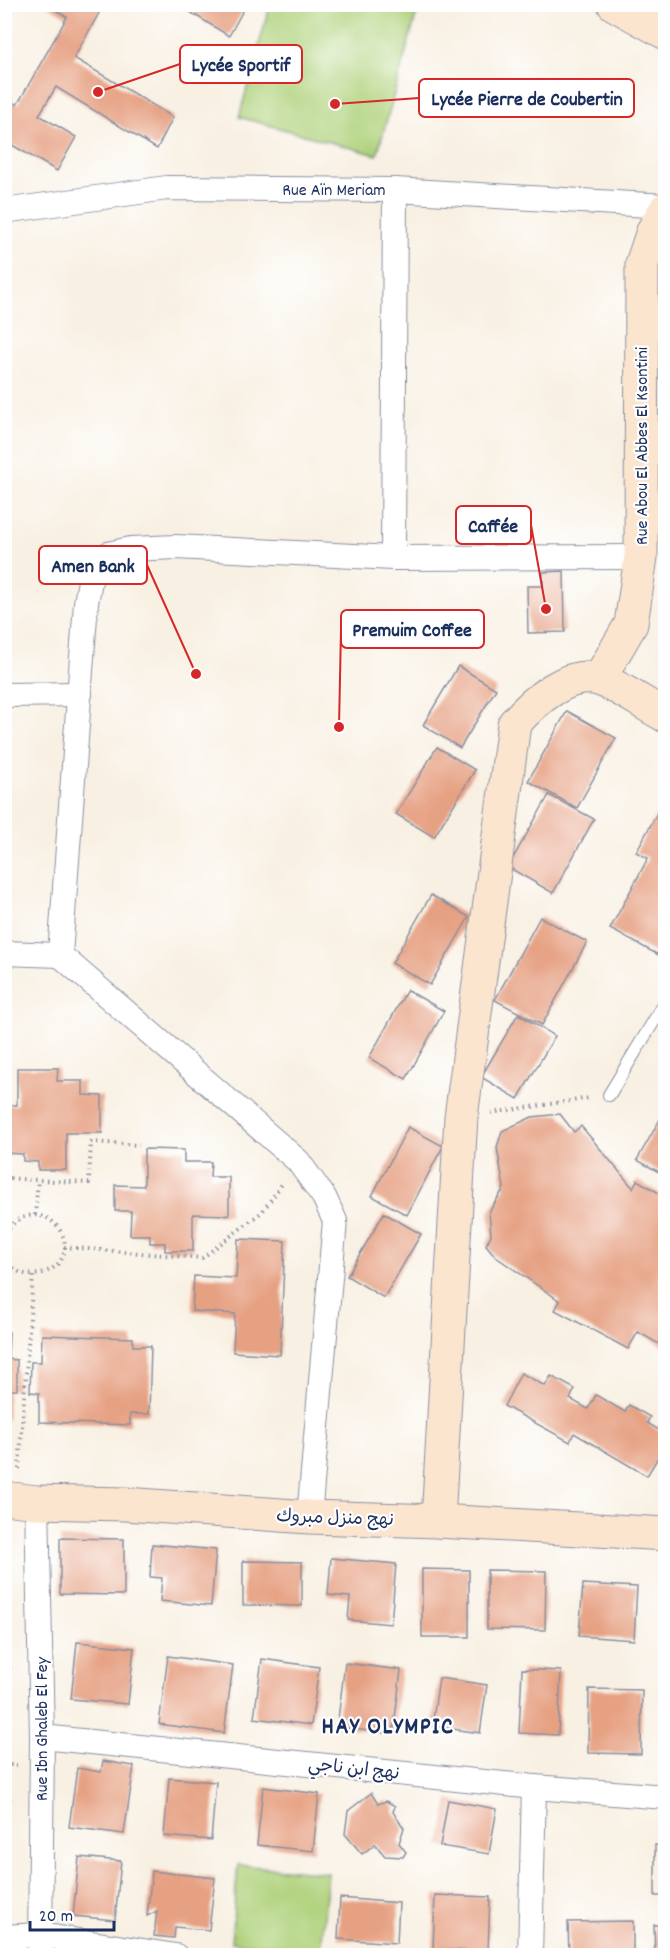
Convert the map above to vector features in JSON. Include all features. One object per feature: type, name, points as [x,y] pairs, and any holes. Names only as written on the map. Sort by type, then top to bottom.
[{"type":"street","points":[[614,4],[666,33]]},
{"type":"street","name":"Rue Aïn Meriam","points":[[4,211],[167,188],[395,190],[666,207]]},
{"type":"street","points":[[393,558],[395,190]]},
{"type":"street","name":"Rue Abou El Abbes El Ksontini","points":[[599,679],[631,624],[641,557],[642,264],[653,231],[666,207]]},
{"type":"street","points":[[60,955],[86,603],[91,575],[108,554],[131,549],[176,547],[393,558],[641,557]]},
{"type":"street","points":[[438,1521],[461,1117],[514,724],[530,705],[556,686],[579,679],[599,679],[666,716]]},
{"type":"street","points":[[4,695],[80,694]]},
{"type":"street","points":[[4,953],[60,955],[298,1161],[324,1197],[335,1221],[309,1517]]},
{"type":"street","name":"نهج منزل مبروك","points":[[20,1499],[309,1517],[438,1521],[666,1534]]},
{"type":"street","name":"Rue Ibn Ghaleb El Fey","points":[[20,1499],[42,1737],[40,1945]]},
{"type":"street","name":"نهج ابن ناجي","points":[[42,1737],[534,1787],[666,1797]]},
{"type":"street","points":[[531,1956],[534,1787]]},
{"type":"street","points":[[4,1937],[40,1945],[176,1956]]},
{"type":"lane","points":[[609,1095],[666,1001]]},
{"type":"path","points":[[461,1117],[609,1095]]},
{"type":"path","points":[[4,1178],[89,1183],[91,1142],[139,1145]]},
{"type":"path","points":[[64,1246],[202,1258],[262,1212],[298,1161]]},
{"type":"path","points":[[35,1215],[38,1180]]},
{"type":"path","points":[[4,1239],[13,1223],[23,1216],[35,1215],[47,1217],[56,1224],[63,1235],[64,1246],[62,1258],[55,1268],[45,1274],[21,1273],[12,1266],[4,1251]]},
{"type":"path","points":[[20,1499],[33,1275]]},
{"type":"green space","points":[[270,5],[419,5],[377,155],[239,117]]},
{"type":"green space","points":[[238,1865],[328,1873],[321,1950],[231,1942]]},
{"type":"building","points":[[45,4],[104,4],[74,58],[173,117],[157,149],[56,87],[39,115],[76,137],[57,171],[5,141],[5,97],[17,105],[67,17]]},
{"type":"building","points":[[177,4],[245,4],[246,5],[229,36]]},
{"type":"building","points":[[564,571],[565,632],[528,633],[527,586],[543,586],[543,572]]},
{"type":"building","points":[[458,666],[496,689],[460,748],[423,725]]},
{"type":"building","points":[[567,711],[616,738],[577,808],[528,781]]},
{"type":"building","points":[[437,747],[475,770],[434,837],[396,814]]},
{"type":"building","points":[[549,795],[594,819],[553,893],[508,867]]},
{"type":"building","points":[[666,797],[666,959],[610,929],[648,858],[636,852]]},
{"type":"building","points":[[431,895],[469,917],[430,985],[392,963]]},
{"type":"building","points":[[540,917],[587,942],[542,1025],[495,1000]]},
{"type":"building","points":[[407,990],[444,1011],[406,1079],[369,1058]]},
{"type":"building","points":[[518,1014],[555,1036],[518,1099],[481,1077]]},
{"type":"building","points":[[17,1068],[58,1068],[57,1081],[83,1081],[83,1095],[102,1096],[102,1133],[66,1133],[66,1170],[38,1170],[38,1162],[23,1161],[23,1154],[4,1153],[4,1105],[17,1105]]},
{"type":"building","points":[[666,1109],[666,1176],[637,1160]]},
{"type":"building","points":[[560,1114],[574,1132],[581,1126],[633,1188],[637,1180],[666,1197],[666,1348],[638,1332],[628,1349],[555,1310],[560,1301],[496,1257],[486,1245],[491,1235],[489,1212],[504,1188],[497,1147],[502,1131],[532,1117]]},
{"type":"building","points":[[408,1127],[443,1146],[407,1215],[372,1196]]},
{"type":"building","points":[[144,1149],[184,1150],[184,1162],[211,1162],[210,1177],[229,1177],[229,1215],[193,1214],[193,1251],[165,1251],[165,1243],[150,1243],[150,1235],[130,1235],[131,1211],[115,1211],[115,1185],[144,1186]]},
{"type":"building","points":[[384,1213],[421,1234],[384,1298],[347,1276]]},
{"type":"building","points":[[238,1239],[285,1241],[280,1355],[233,1352],[235,1314],[192,1311],[194,1276],[236,1278]]},
{"type":"building","points":[[4,1332],[9,1332],[8,1359],[17,1360],[17,1390],[8,1390],[7,1419],[4,1419]]},
{"type":"building","points":[[42,1335],[133,1338],[133,1346],[151,1346],[149,1414],[130,1414],[130,1425],[39,1422],[39,1393],[30,1392],[31,1362],[41,1362]]},
{"type":"building","points":[[521,1373],[545,1386],[551,1376],[575,1389],[570,1399],[588,1409],[596,1395],[625,1412],[629,1405],[650,1417],[647,1423],[666,1434],[666,1444],[647,1476],[574,1433],[570,1442],[504,1406]]},
{"type":"building","points":[[60,1538],[124,1539],[124,1595],[60,1594]]},
{"type":"building","points":[[152,1544],[216,1550],[211,1606],[160,1601],[162,1578],[150,1577]]},
{"type":"building","points":[[331,1558],[396,1564],[391,1624],[348,1620],[350,1597],[328,1595]]},
{"type":"building","points":[[243,1561],[302,1562],[302,1606],[243,1605]]},
{"type":"building","points":[[422,1569],[469,1570],[469,1637],[422,1637]]},
{"type":"building","points":[[487,1570],[546,1571],[545,1630],[487,1629]]},
{"type":"building","points":[[583,1584],[637,1587],[634,1640],[579,1636]]},
{"type":"building","points":[[77,1642],[134,1648],[128,1704],[71,1699]]},
{"type":"building","points":[[168,1656],[233,1665],[224,1733],[159,1724]]},
{"type":"building","points":[[262,1659],[319,1667],[311,1725],[254,1718]]},
{"type":"building","points":[[345,1663],[401,1670],[393,1734],[337,1727]]},
{"type":"building","points":[[522,1669],[561,1671],[558,1735],[519,1733]]},
{"type":"building","points":[[439,1678],[487,1685],[480,1733],[432,1726]]},
{"type":"building","points":[[589,1689],[642,1690],[641,1754],[588,1753]]},
{"type":"building","points":[[103,1761],[134,1766],[124,1834],[69,1827],[77,1768],[101,1772]]},
{"type":"building","points":[[169,1778],[216,1782],[211,1840],[164,1836]]},
{"type":"building","points":[[263,1787],[319,1794],[313,1851],[257,1845]]},
{"type":"building","points":[[371,1793],[378,1804],[386,1801],[395,1806],[393,1812],[404,1828],[399,1843],[406,1852],[403,1857],[385,1856],[375,1844],[362,1854],[345,1834],[348,1811]]},
{"type":"building","points":[[448,1800],[497,1809],[489,1854],[440,1846]]},
{"type":"building","points":[[655,1845],[666,1845],[666,1896],[655,1896]]},
{"type":"building","points":[[79,1857],[121,1861],[115,1920],[73,1916]]},
{"type":"building","points":[[152,1871],[215,1878],[209,1930],[175,1927],[174,1938],[154,1936],[157,1911],[147,1916]]},
{"type":"building","points":[[435,1895],[490,1897],[488,1952],[433,1949]]},
{"type":"building","points":[[340,1898],[399,1903],[397,1943],[338,1939]]},
{"type":"building","points":[[633,1921],[633,1956],[569,1956],[568,1922]]},
{"type":"building","points":[[654,1925],[666,1925],[666,1956],[655,1956]]},
{"type":"place","name":"Lycée Sportif","points":[[98,92]]},
{"type":"place","name":"Lycée Pierre de Coubertin","points":[[335,104]]},
{"type":"place","name":"Caffée","points":[[546,609]]},
{"type":"place","name":"Amen Bank","points":[[196,674]]},
{"type":"place","name":"Premuim Coffee","points":[[339,727]]},
{"type":"district","name":"HAY OLYMPIC","points":[[388,1725]]}]
